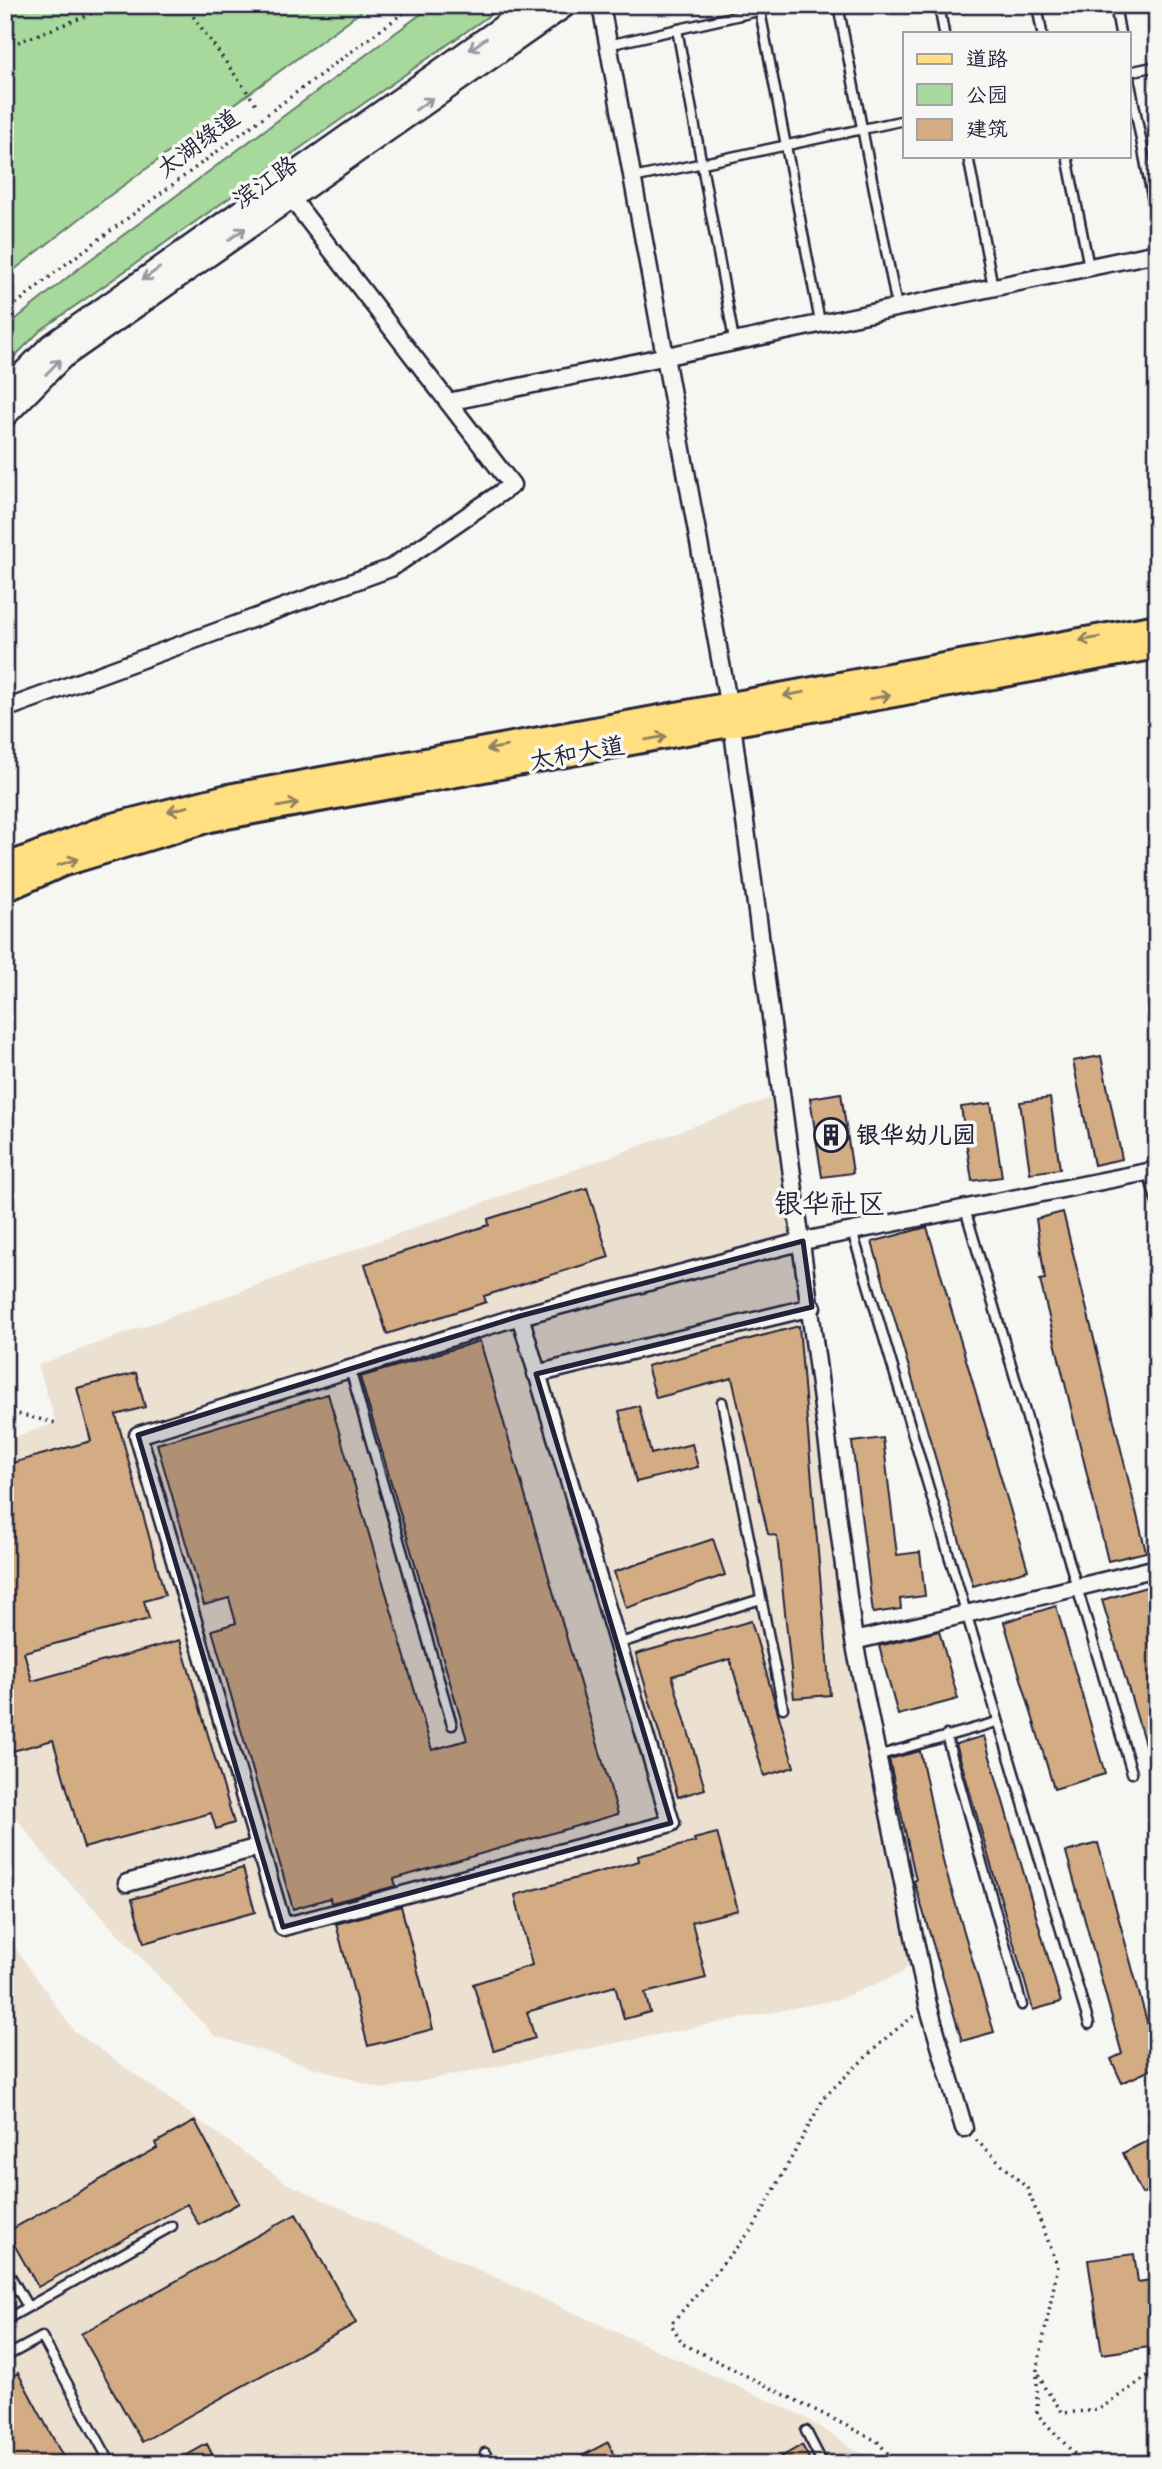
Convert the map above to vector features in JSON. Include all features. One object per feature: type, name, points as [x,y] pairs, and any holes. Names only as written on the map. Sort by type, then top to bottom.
[{"type":"main road","name":"太和大道","points":[[5,889],[61,864],[210,819],[1157,627]]},
{"type":"main road","name":"太和大道","points":[[5,867],[109,827],[228,797],[1157,646]]},
{"type":"street","points":[[5,391],[51,345],[285,189],[533,5]]},
{"type":"street","name":"滨江路","points":[[5,416],[62,358],[285,189],[566,5]]},
{"type":"street","points":[[601,5],[730,715],[812,1307],[854,1641],[928,2005],[964,2128]]},
{"type":"street","points":[[5,709],[391,568],[512,485],[285,189]]},
{"type":"street","points":[[448,402],[1157,253]]},
{"type":"street","points":[[520,1316],[671,1823],[283,1927],[138,1435],[520,1316],[803,1241],[1152,1171]]},
{"type":"street","points":[[536,1374],[812,1307]]},
{"type":"street","points":[[854,1641],[1157,1568]]},
{"type":"street","points":[[127,1883],[259,1847]]},
{"type":"lane","points":[[608,45],[785,5]]},
{"type":"lane","points":[[838,5],[897,307]]},
{"type":"lane","points":[[939,5],[944,32]]},
{"type":"lane","points":[[1037,5],[1042,32]]},
{"type":"lane","points":[[1115,5],[1120,32]]},
{"type":"lane","points":[[760,11],[820,322]]},
{"type":"lane","points":[[677,29],[734,340]]},
{"type":"lane","points":[[1130,72],[1157,66]]},
{"type":"lane","points":[[1130,83],[1157,222]]},
{"type":"lane","points":[[633,178],[903,120]]},
{"type":"lane","points":[[968,158],[993,287]]},
{"type":"lane","points":[[1066,158],[1089,267]]},
{"type":"lane","points":[[1152,1171],[1157,1203]]},
{"type":"lane","points":[[965,1209],[1132,1773]]},
{"type":"lane","points":[[852,1231],[964,1614],[1089,2024]]},
{"type":"lane","points":[[350,1370],[452,1725]]},
{"type":"lane","points":[[722,1402],[783,1708]]},
{"type":"lane","points":[[617,1644],[761,1599]]},
{"type":"lane","points":[[877,1756],[997,1722]]},
{"type":"lane","points":[[946,1735],[1022,2004]]},
{"type":"lane","points":[[5,2320],[172,2226]]},
{"type":"lane","points":[[5,2267],[27,2307]]},
{"type":"lane","points":[[5,2357],[42,2337],[111,2464]]},
{"type":"lane","points":[[806,2431],[823,2464]]},
{"type":"lane","points":[[485,2454],[491,2464]]},
{"type":"path","points":[[5,47],[77,20],[104,5]]},
{"type":"path","points":[[185,5],[258,107]]},
{"type":"path","name":"太湖绿道","points":[[5,313],[62,267],[414,5]]},
{"type":"path","points":[[5,1411],[56,1423]]},
{"type":"path","points":[[897,2464],[877,2441],[683,2344],[671,2324],[754,2227],[825,2096],[887,2036],[928,2005]]},
{"type":"path","points":[[964,2128],[1027,2188],[1058,2266],[1037,2370],[1037,2413],[1084,2464]]},
{"type":"path","points":[[1037,2370],[1045,2388],[1063,2413],[1098,2410],[1157,2370]]},
{"type":"highlighted area","points":[[803,1241],[812,1307],[536,1374],[671,1823],[283,1927],[138,1435],[520,1316]]},
{"type":"shaded area","points":[[774,1097],[912,1961],[902,1973],[839,1999],[382,2089],[215,2036],[51,1863],[5,1803],[5,1440],[56,1423],[38,1365]]},
{"type":"shaded area","points":[[5,1933],[73,2030],[288,2184],[801,2415],[877,2464],[5,2464]]},
{"type":"green space","points":[[5,5],[370,5],[105,199],[5,277]]},
{"type":"green space","points":[[433,5],[504,5],[41,330],[5,366],[5,328],[83,265]]},
{"type":"building","points":[[1101,1056],[1122,1159],[1094,1165],[1073,1061]]},
{"type":"building","name":"银华幼儿园","points":[[841,1093],[853,1173],[822,1177],[810,1098]]},
{"type":"building","points":[[1050,1098],[1060,1169],[1030,1173],[1020,1102]]},
{"type":"building","points":[[991,1103],[1002,1177],[972,1181],[961,1107]]},
{"type":"building","points":[[587,1188],[609,1257],[484,1296],[486,1302],[387,1334],[365,1264],[489,1225],[488,1219]]},
{"type":"building","points":[[1063,1212],[1146,1552],[1108,1561],[1040,1280],[1045,1279],[1036,1219]]},
{"type":"building","points":[[927,1227],[1028,1570],[973,1586],[872,1242]]},
{"type":"building","points":[[799,1326],[830,1695],[794,1698],[777,1536],[768,1534],[732,1378],[656,1398],[647,1366]]},
{"type":"building","points":[[480,1341],[618,1814],[394,1879],[396,1886],[331,1903],[330,1898],[293,1909],[212,1630],[236,1623],[229,1598],[204,1605],[157,1444],[328,1394],[432,1750],[467,1740],[360,1377]]},
{"type":"building","points":[[136,1373],[145,1407],[116,1415],[165,1595],[144,1601],[149,1619],[24,1652],[32,1681],[180,1640],[234,1823],[216,1829],[211,1813],[84,1848],[53,1740],[9,1752],[5,1739],[5,1465],[91,1441],[77,1388]]},
{"type":"building","points":[[639,1406],[651,1454],[692,1444],[698,1467],[636,1482],[619,1411]]},
{"type":"building","points":[[883,1438],[897,1555],[920,1552],[925,1596],[900,1599],[901,1609],[873,1613],[852,1442]]},
{"type":"building","points":[[713,1539],[725,1575],[626,1608],[614,1572]]},
{"type":"building","points":[[1153,1585],[1157,1596],[1157,1770],[1153,1771],[1102,1600]]},
{"type":"building","points":[[1056,1606],[1105,1774],[1054,1789],[1004,1622]]},
{"type":"building","points":[[751,1621],[794,1767],[764,1776],[730,1659],[672,1676],[705,1789],[678,1797],[636,1654]]},
{"type":"building","points":[[939,1631],[958,1699],[898,1715],[879,1646]]},
{"type":"building","points":[[984,1736],[1061,2002],[1033,2010],[956,1744]]},
{"type":"building","points":[[920,1751],[944,1865],[994,2032],[962,2041],[914,1881],[916,1880],[889,1759]]},
{"type":"building","points":[[717,1833],[738,1910],[692,1922],[706,1978],[645,1993],[650,2012],[624,2019],[615,1986],[527,2012],[535,2038],[494,2051],[473,1984],[532,1965],[515,1895],[639,1861],[638,1856],[695,1842],[694,1839]]},
{"type":"building","points":[[1098,1843],[1152,2040],[1157,2037],[1157,2067],[1122,2083],[1111,2059],[1122,2054],[1066,1852]]},
{"type":"building","points":[[243,1868],[255,1912],[144,1943],[132,1899]]},
{"type":"building","points":[[401,1906],[433,2029],[368,2046],[336,1924]]},
{"type":"building","points":[[195,2121],[239,2203],[199,2225],[187,2204],[38,2287],[7,2232],[157,2148],[155,2143]]},
{"type":"building","points":[[1157,2136],[1157,2187],[1142,2194],[1123,2153]]},
{"type":"building","points":[[296,2214],[356,2323],[142,2442],[81,2334]]},
{"type":"building","points":[[1134,2254],[1138,2282],[1157,2279],[1157,2346],[1102,2354],[1088,2260]]},
{"type":"building","points":[[18,2373],[67,2464],[5,2464],[5,2381]]},
{"type":"building","points":[[608,2442],[619,2464],[567,2464]]},
{"type":"building","points":[[207,2444],[217,2464],[171,2464]]},
{"type":"building","points":[[802,2445],[812,2464],[769,2464]]},
{"type":"place","name":"银华幼儿园","points":[[831,1135]]},
{"type":"district","name":"银华社区","points":[[830,1203]]}]
